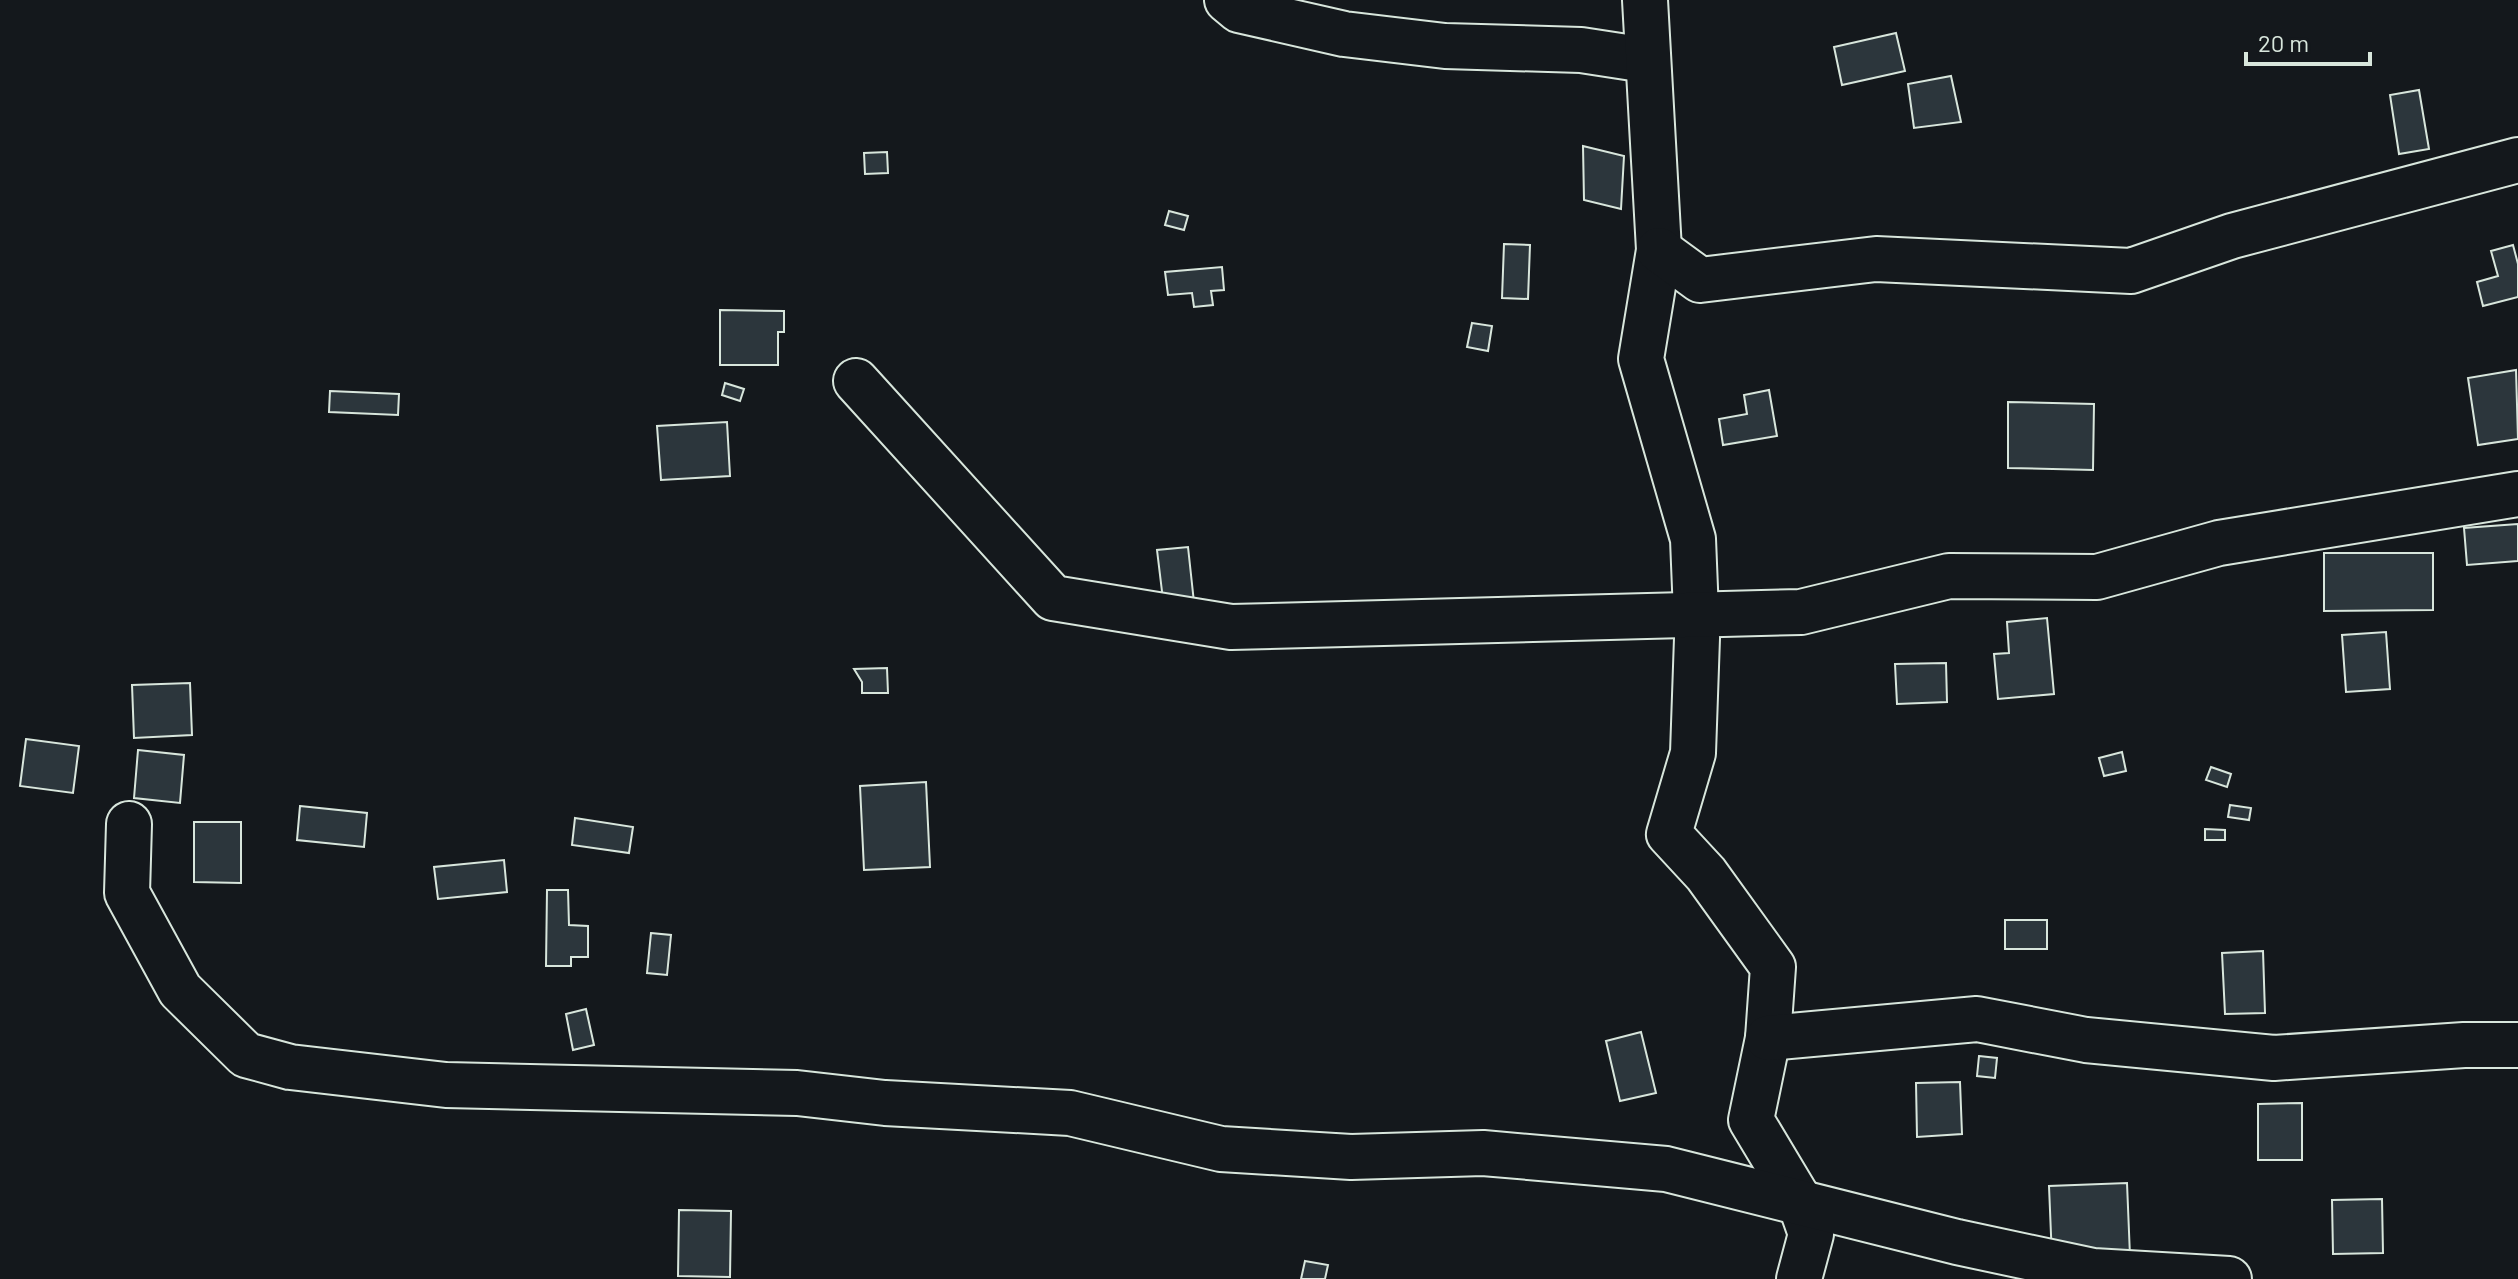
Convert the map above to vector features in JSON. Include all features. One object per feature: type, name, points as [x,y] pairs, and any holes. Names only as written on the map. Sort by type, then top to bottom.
[{"type":"street","points":[[1227,0],[1239,10],[1344,34],[1445,46],[1581,50],[1646,60]]},
{"type":"street","points":[[1645,0],[1659,250],[1641,359],[1693,539],[1697,617],[1693,753],[1669,834],[1706,874],[1773,967],[1768,1038],[1751,1120],[1799,1200],[1811,1234],[1799,1279]]},
{"type":"street","points":[[1659,250],[1700,280],[1876,259],[2131,271],[2232,236],[2518,160]]},
{"type":"street","points":[[856,381],[1053,598],[1231,627],[1328,622],[1697,617],[1801,612],[1949,576],[2097,577],[2219,543],[2518,494]]},
{"type":"street","points":[[129,824],[127,893],[180,990],[246,1055],[290,1067],[446,1085],[797,1093],[885,1103],[1070,1113],[1221,1149],[1351,1157],[1483,1153],[1651,1168],[1799,1200],[1957,1242],[2093,1271],[2229,1279]]},
{"type":"street","points":[[1768,1038],[1977,1019],[2086,1040],[2274,1058],[2464,1045],[2518,1045]]},
{"type":"building","points":[[1896,33],[1905,71],[1842,85],[1834,47]]},
{"type":"building","points":[[1951,76],[1961,122],[1914,128],[1908,84]]},
{"type":"building","points":[[2419,90],[2429,149],[2399,154],[2390,95]]},
{"type":"building","points":[[1583,146],[1624,156],[1621,209],[1584,200]]},
{"type":"building","points":[[887,152],[888,173],[865,174],[864,153]]},
{"type":"building","points":[[1169,211],[1188,216],[1184,230],[1165,225]]},
{"type":"building","points":[[1504,244],[1530,245],[1528,299],[1502,298]]},
{"type":"building","points":[[2513,245],[2518,264],[2518,297],[2483,306],[2477,282],[2498,276],[2491,251]]},
{"type":"building","points":[[1222,267],[1224,290],[1211,291],[1213,305],[1194,307],[1192,293],[1168,295],[1165,272]]},
{"type":"building","points":[[720,310],[784,311],[784,332],[778,332],[778,365],[720,365]]},
{"type":"building","points":[[1472,323],[1492,326],[1488,351],[1467,347]]},
{"type":"building","points":[[2516,370],[2518,439],[2478,445],[2468,378]]},
{"type":"building","points":[[725,383],[744,389],[740,401],[722,395]]},
{"type":"building","points":[[1769,390],[1777,436],[1723,445],[1719,419],[1747,414],[1744,395]]},
{"type":"building","points":[[330,391],[399,394],[398,415],[329,412]]},
{"type":"building","points":[[2008,402],[2094,404],[2093,470],[2008,468]]},
{"type":"building","points":[[727,422],[730,476],[661,480],[657,426]]},
{"type":"building","points":[[2518,524],[2518,561],[2467,565],[2464,528]]},
{"type":"building","points":[[1188,547],[1196,621],[1164,608],[1157,550]]},
{"type":"building","points":[[2324,553],[2433,553],[2433,610],[2324,611]]},
{"type":"building","points":[[2047,618],[2054,694],[1998,699],[1994,654],[2009,653],[2007,622]]},
{"type":"building","points":[[2386,632],[2390,689],[2346,692],[2342,635]]},
{"type":"building","points":[[1946,663],[1947,702],[1897,704],[1895,664]]},
{"type":"building","points":[[887,668],[888,693],[862,693],[862,682],[854,669]]},
{"type":"building","points":[[190,683],[192,735],[134,738],[132,685]]},
{"type":"building","points":[[26,739],[79,746],[73,793],[20,786]]},
{"type":"building","points":[[138,750],[184,755],[180,803],[134,798]]},
{"type":"building","points":[[2122,752],[2126,771],[2104,776],[2099,758]]},
{"type":"building","points":[[2211,767],[2231,774],[2227,787],[2206,780]]},
{"type":"building","points":[[926,782],[930,867],[864,870],[860,786]]},
{"type":"building","points":[[2230,805],[2251,808],[2249,820],[2228,817]]},
{"type":"building","points":[[300,806],[367,813],[364,847],[297,840]]},
{"type":"building","points":[[575,818],[633,827],[629,853],[572,845]]},
{"type":"building","points":[[194,822],[241,822],[241,883],[194,882]]},
{"type":"building","points":[[2205,829],[2225,830],[2225,840],[2205,840]]},
{"type":"building","points":[[504,860],[507,892],[438,899],[434,867]]},
{"type":"building","points":[[547,890],[568,890],[569,925],[588,926],[588,957],[571,957],[571,966],[546,966]]},
{"type":"building","points":[[2005,920],[2047,920],[2047,949],[2005,949]]},
{"type":"building","points":[[651,933],[671,935],[667,975],[647,973]]},
{"type":"building","points":[[2263,951],[2265,1013],[2225,1014],[2222,953]]},
{"type":"building","points":[[586,1009],[594,1045],[573,1050],[566,1014]]},
{"type":"building","points":[[1641,1032],[1656,1093],[1620,1101],[1606,1041]]},
{"type":"building","points":[[1979,1056],[1997,1058],[1995,1078],[1977,1076]]},
{"type":"building","points":[[1960,1082],[1962,1134],[1917,1137],[1916,1083]]},
{"type":"building","points":[[2302,1103],[2302,1160],[2258,1160],[2258,1104]]},
{"type":"building","points":[[2127,1183],[2130,1256],[2052,1259],[2049,1186]]},
{"type":"building","points":[[2382,1199],[2383,1253],[2333,1254],[2332,1200]]},
{"type":"building","points":[[679,1210],[731,1211],[730,1277],[678,1276]]},
{"type":"building","points":[[1305,1261],[1328,1265],[1325,1279],[1301,1279]]}]
